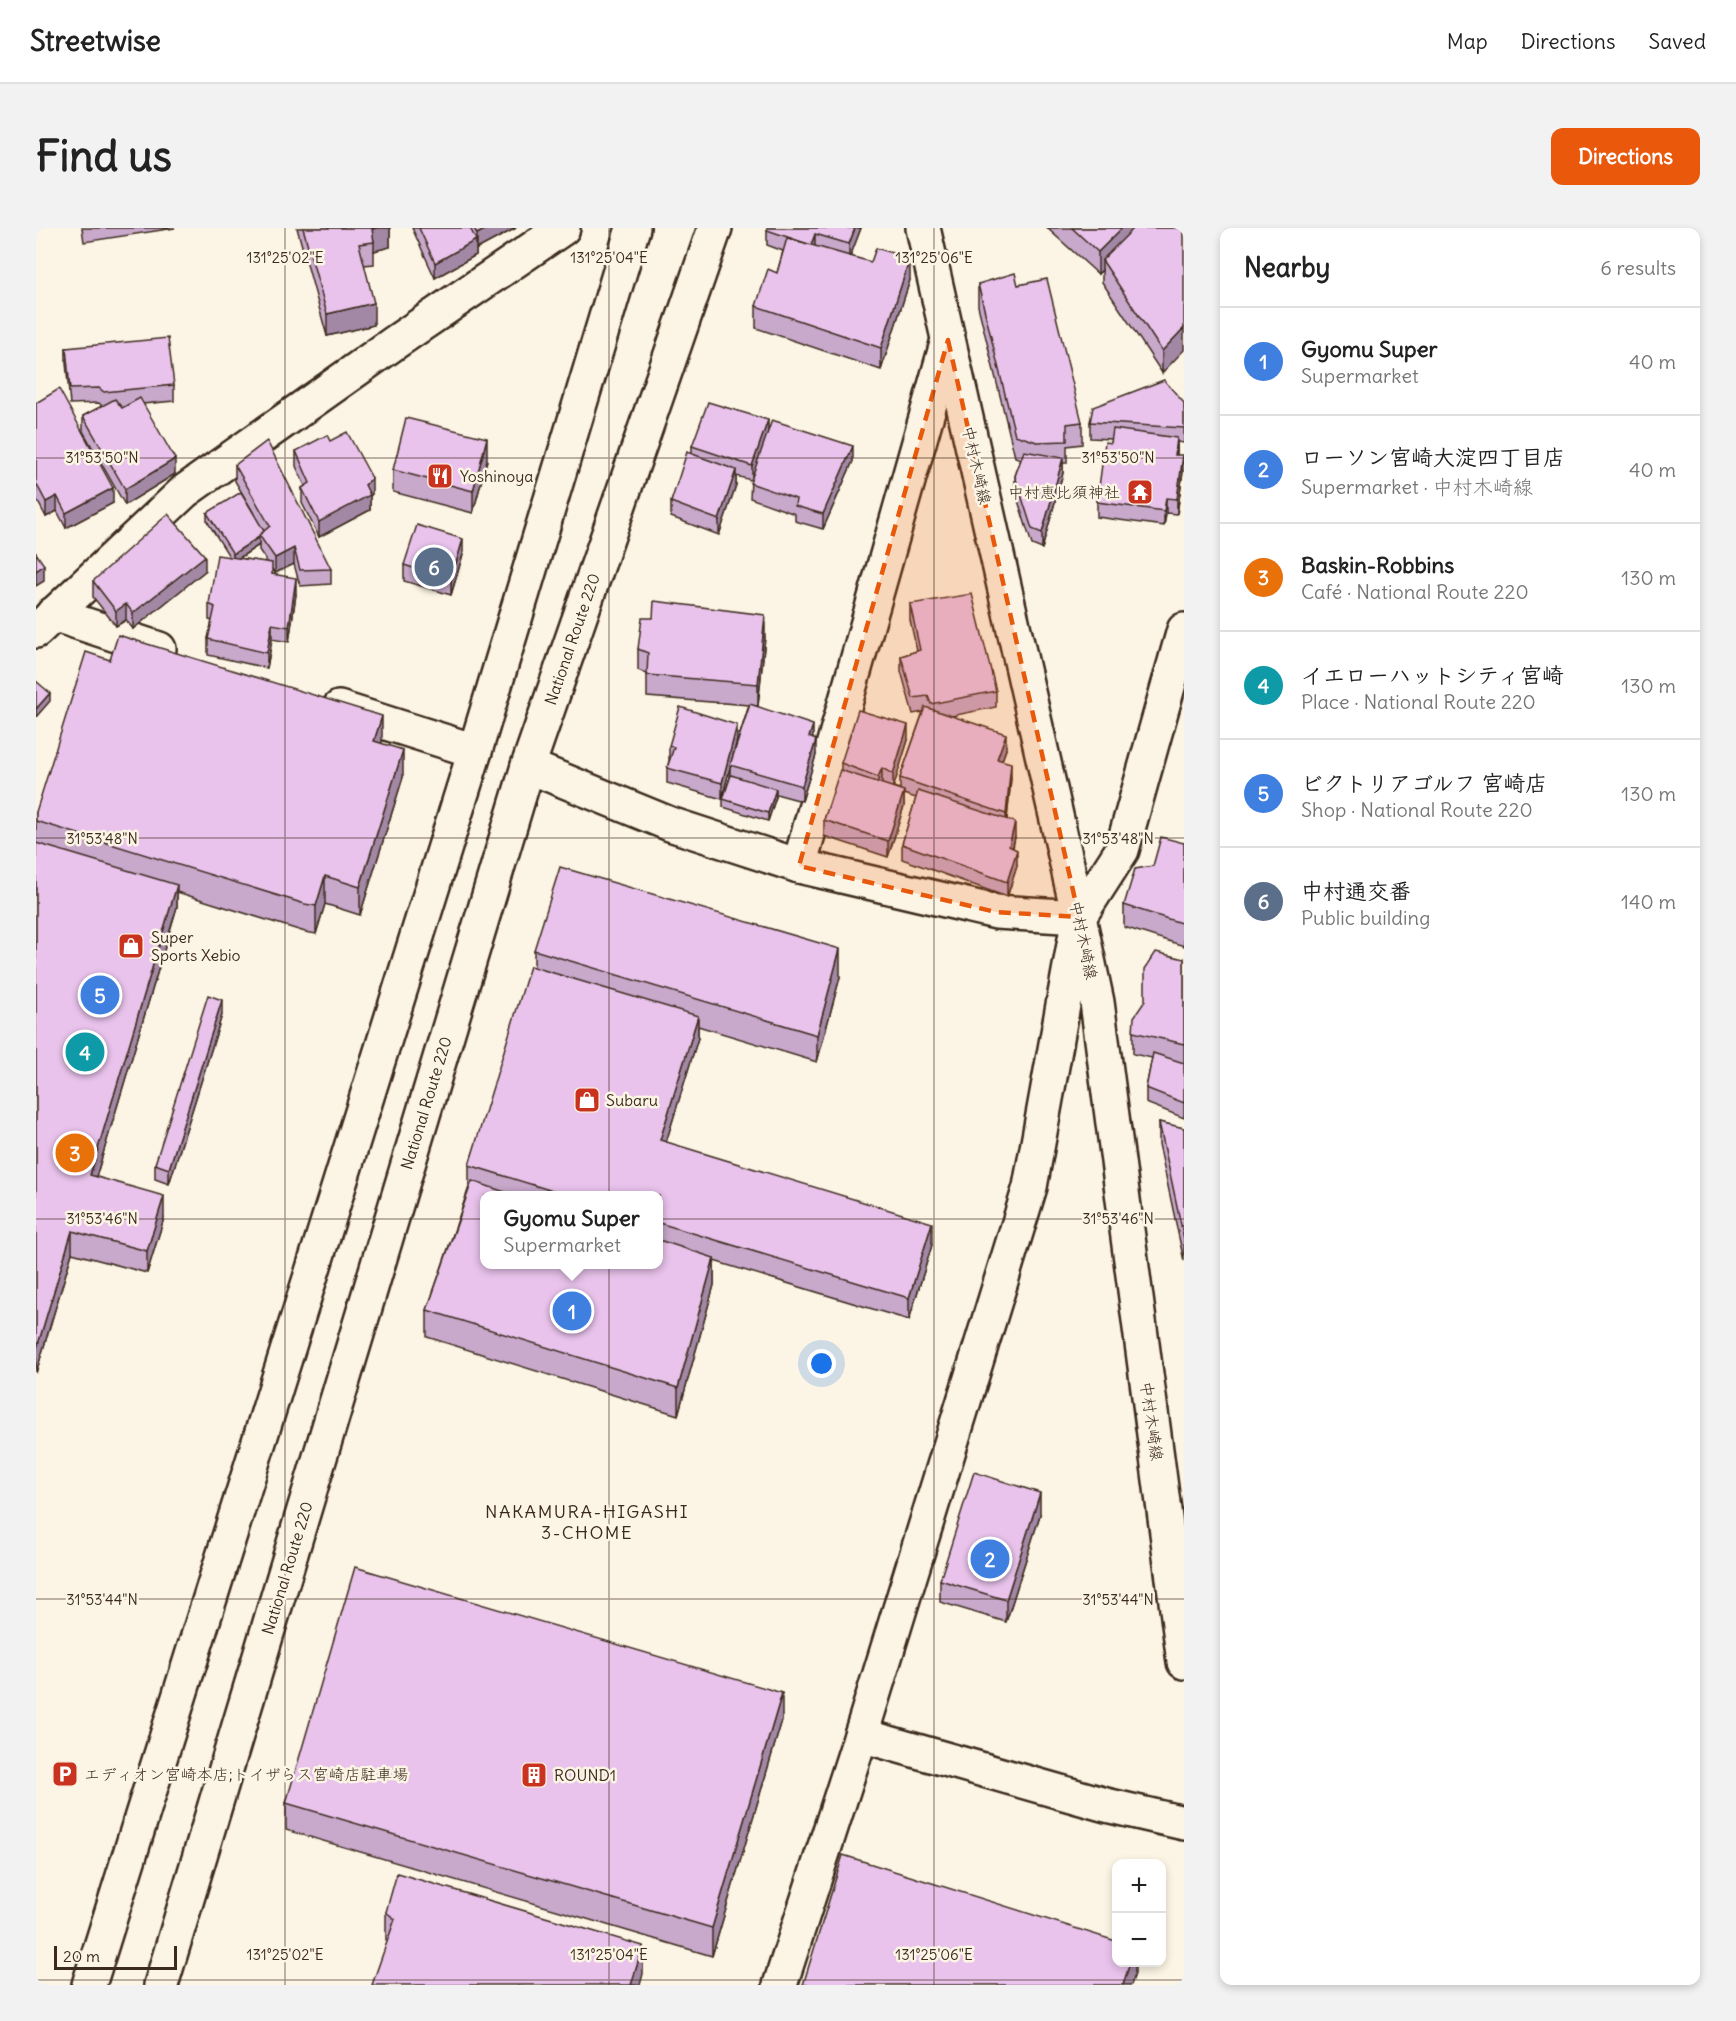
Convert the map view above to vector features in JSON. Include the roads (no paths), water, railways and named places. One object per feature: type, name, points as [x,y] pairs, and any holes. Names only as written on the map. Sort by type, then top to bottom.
[{"type":"main road","points":[[45,623],[185,491],[398,341],[564,228]]},
{"type":"main road","points":[[89,1985],[167,1715],[475,751],[633,228]]},
{"type":"main road","name":"National Route 220","points":[[161,1985],[528,766],[714,228]]},
{"type":"main road","name":"中村木崎線","points":[[923,228],[1097,1002],[1184,1662]]},
{"type":"main road","points":[[799,866],[948,340]]},
{"type":"main road","points":[[45,623],[189,659]]},
{"type":"main road","points":[[780,1985],[861,1735],[1029,1187],[1079,917],[1122,850],[1184,630]]},
{"type":"main road","points":[[312,699],[475,751]]},
{"type":"main road","points":[[528,766],[670,824],[799,866],[996,912],[1079,917]]},
{"type":"main road","points":[[861,1735],[1106,1805],[1184,1823]]},
{"type":"place","name":"Yoshinoya","points":[[440,476]]},
{"type":"place","name":"中村恵比須神社","points":[[1140,492]]},
{"type":"place","name":"中村通交番","points":[[434,567]]},
{"type":"place","name":"Super Sports Xebio","points":[[131,946]]},
{"type":"place","name":"ビクトリアゴルフ 宮崎店","points":[[100,995]]},
{"type":"place","name":"イエローハットシティ宮崎","points":[[85,1052]]},
{"type":"place","name":"Subaru","points":[[587,1100]]},
{"type":"place","name":"Baskin-Robbins","points":[[75,1153]]},
{"type":"place","name":"Gyomu Super","points":[[572,1311]]},
{"type":"place","name":"ローソン宮崎大淀四丁目店","points":[[990,1559]]},
{"type":"place","name":"エディオン宮崎本店;トイザらス宮崎店駐車場","points":[[65,1774]]},
{"type":"place","name":"ROUND1","points":[[534,1775]]},
{"type":"district","name":"NAKAMURA-HIGASHI 3-CHOME","points":[[587,1521]]}]
